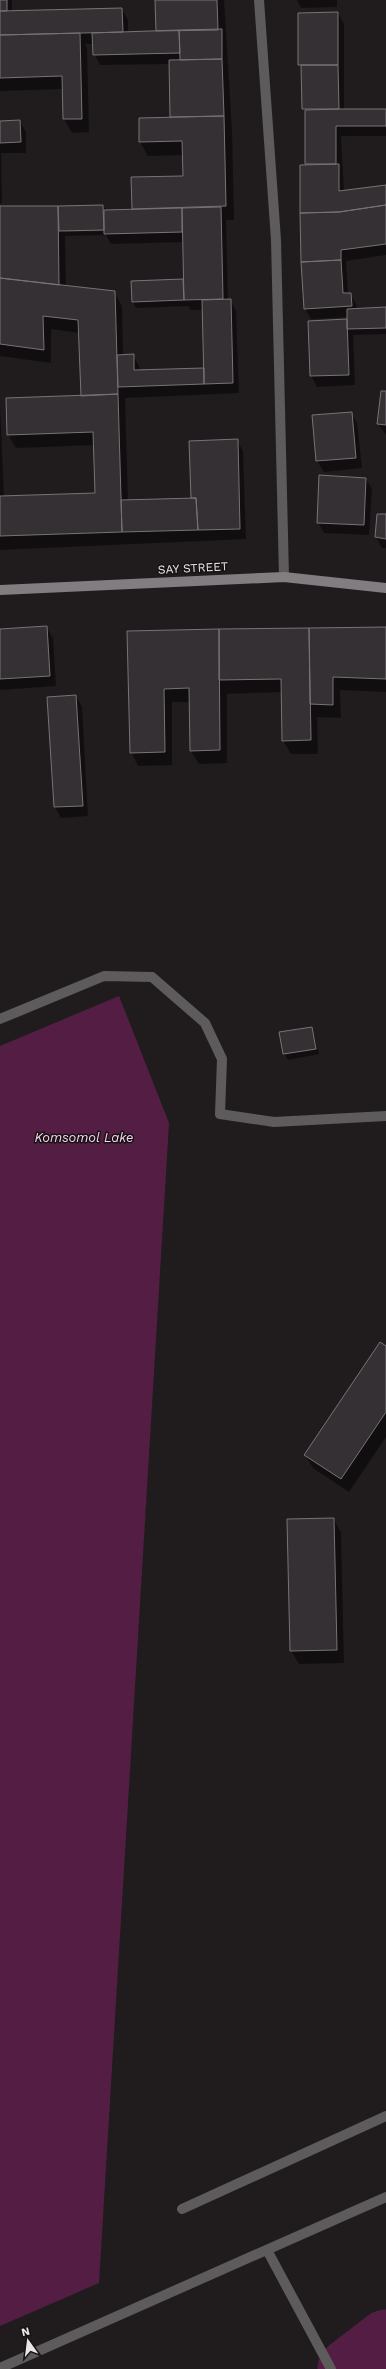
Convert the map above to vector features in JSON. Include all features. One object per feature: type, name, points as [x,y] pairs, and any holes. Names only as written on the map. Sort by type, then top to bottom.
[{"type":"main road","name":"SAY STREET","points":[[0,590],[284,577],[386,588]]},
{"type":"lane","points":[[258,0],[276,240],[284,577]]},
{"type":"lane","points":[[0,1020],[104,976],[152,977],[205,1023],[222,1059],[220,1114],[274,1122],[386,1116]]},
{"type":"lane","points":[[182,2209],[386,2116]]},
{"type":"lane","points":[[0,2368],[386,2197]]},
{"type":"lane","points":[[267,2250],[331,2369]]},
{"type":"water","name":"Komsomol Lake","points":[[119,996],[169,1123],[99,2283],[0,2326],[0,1046]]},
{"type":"building","points":[[0,0],[7,0],[7,11],[0,11]]},
{"type":"building","points":[[155,0],[217,0],[218,30],[156,31]]},
{"type":"building","points":[[122,8],[123,32],[0,35],[0,11]]},
{"type":"building","points":[[338,12],[338,65],[298,65],[298,13]]},
{"type":"building","points":[[222,29],[222,59],[180,60],[179,30]]},
{"type":"building","points":[[179,30],[180,53],[93,55],[92,33]]},
{"type":"building","points":[[80,33],[82,119],[63,119],[62,76],[0,78],[0,35]]},
{"type":"building","points":[[222,59],[224,116],[170,117],[169,60]]},
{"type":"building","points":[[301,65],[338,65],[339,109],[302,109]]},
{"type":"building","points":[[386,109],[386,126],[336,126],[336,164],[305,164],[305,110]]},
{"type":"building","points":[[224,116],[226,206],[132,209],[131,177],[183,176],[182,141],[139,142],[139,118]]},
{"type":"building","points":[[20,120],[21,142],[0,143],[0,121]]},
{"type":"building","points":[[339,164],[339,191],[386,185],[386,205],[339,212],[300,213],[300,165]]},
{"type":"building","points":[[103,205],[104,230],[59,231],[58,206]]},
{"type":"building","points":[[386,205],[386,244],[341,250],[341,260],[301,262],[300,213],[339,212]]},
{"type":"building","points":[[0,206],[58,206],[59,285],[0,278]]},
{"type":"building","points":[[221,207],[223,299],[184,300],[182,208]]},
{"type":"building","points":[[182,208],[182,232],[104,234],[104,210]]},
{"type":"building","points":[[341,260],[343,293],[351,293],[352,306],[304,309],[301,262]]},
{"type":"building","points":[[0,278],[115,291],[118,394],[81,396],[78,320],[43,316],[44,350],[0,344]]},
{"type":"building","points":[[183,279],[184,300],[132,302],[131,281]]},
{"type":"building","points":[[231,299],[233,383],[204,384],[202,300]]},
{"type":"building","points":[[386,307],[386,328],[347,329],[347,309]]},
{"type":"building","points":[[347,319],[349,375],[310,376],[308,321]]},
{"type":"building","points":[[134,354],[134,370],[204,368],[204,384],[118,387],[117,355]]},
{"type":"building","points":[[381,391],[386,391],[386,425],[377,424]]},
{"type":"building","points":[[118,394],[122,532],[0,536],[0,496],[95,493],[93,432],[7,435],[6,398]]},
{"type":"building","points":[[352,412],[356,458],[316,461],[312,415]]},
{"type":"building","points":[[238,439],[240,529],[198,530],[196,498],[191,498],[189,441]]},
{"type":"building","points":[[319,475],[366,478],[364,525],[317,523]]},
{"type":"building","points":[[196,498],[198,530],[122,532],[121,500]]},
{"type":"building","points":[[377,514],[386,514],[386,539],[375,537]]},
{"type":"building","points":[[47,626],[50,676],[0,679],[0,629]]},
{"type":"building","points":[[386,627],[386,679],[333,677],[333,705],[310,704],[309,628]]},
{"type":"building","points":[[309,628],[311,740],[282,741],[281,679],[219,680],[219,629]]},
{"type":"building","points":[[219,629],[220,750],[190,751],[189,688],[164,689],[165,752],[130,753],[127,631]]},
{"type":"building","points":[[76,695],[83,806],[54,807],[47,697]]},
{"type":"building","points":[[312,1027],[316,1049],[283,1054],[279,1032]]},
{"type":"building","points":[[380,1342],[386,1346],[386,1412],[341,1479],[304,1455]]},
{"type":"building","points":[[334,1518],[337,1650],[290,1651],[287,1519]]},
{"type":"waterway","points":[[347,2369],[386,2339]]}]
